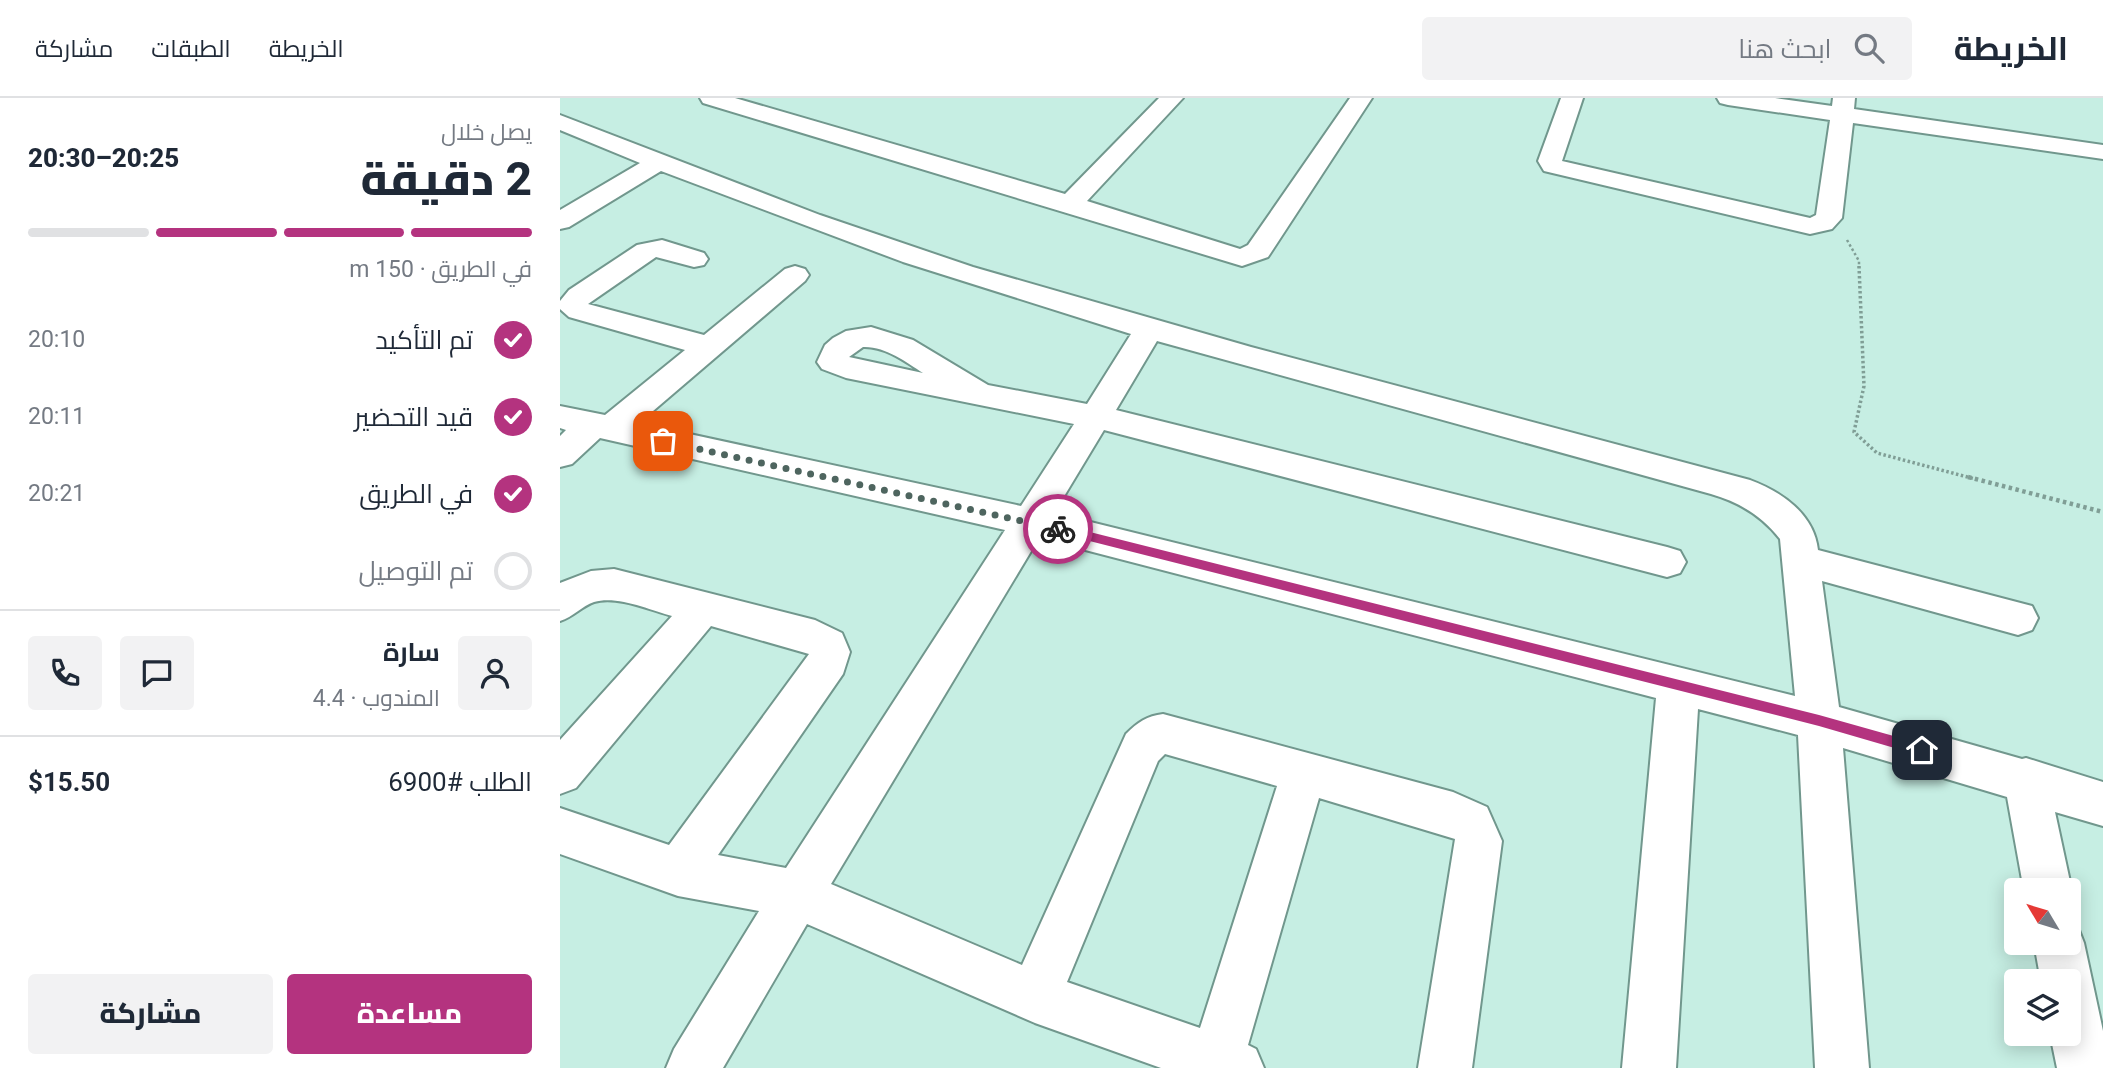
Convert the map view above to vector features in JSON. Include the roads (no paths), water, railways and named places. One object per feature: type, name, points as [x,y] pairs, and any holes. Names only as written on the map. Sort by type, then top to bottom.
[{"type":"street","points":[[711,98],[1070,204],[1230,256],[1248,257],[1258,251],[1361,98]]},
{"type":"street","points":[[1070,204],[1172,98]]},
{"type":"street","points":[[1572,98],[1550,161],[1553,166],[1810,226],[1823,223],[1829,218],[1842,107]]},
{"type":"street","points":[[1728,98],[1842,107],[2103,152]]},
{"type":"street","points":[[1873,98],[2103,132]]},
{"type":"street","points":[[560,122],[916,258],[1150,328],[1737,488],[1762,499],[1784,516],[1798,536],[1819,721],[1842,1068]]},
{"type":"street","points":[[566,211],[659,162]]},
{"type":"street","points":[[694,259],[662,248],[647,251],[579,296],[572,305],[579,311],[708,346]]},
{"type":"street","points":[[560,454],[588,424],[708,346],[795,275]]},
{"type":"street","points":[[693,1068],[796,894],[1032,522],[1150,328]]},
{"type":"street","points":[[976,392],[1096,416],[1667,562]]},
{"type":"street","points":[[588,424],[1032,522],[1819,721],[2026,779],[2103,804]]},
{"type":"street","points":[[1800,560],[2018,618]]},
{"type":"street","points":[[560,605],[577,592],[600,584],[614,585],[815,637],[828,645],[828,661],[678,872]]},
{"type":"street","points":[[560,773],[704,608]]},
{"type":"street","points":[[1649,1068],[1678,687]]},
{"type":"street","points":[[1035,997],[1147,741],[1154,736],[1170,735],[1462,816],[1477,831],[1479,841],[1445,1068]]},
{"type":"street","points":[[560,831],[678,872],[796,894],[1035,997],[1227,1064],[1304,773]]},
{"type":"street","points":[[2026,779],[2045,878]]},
{"type":"street","points":[[2079,1046],[2084,1068]]}]
